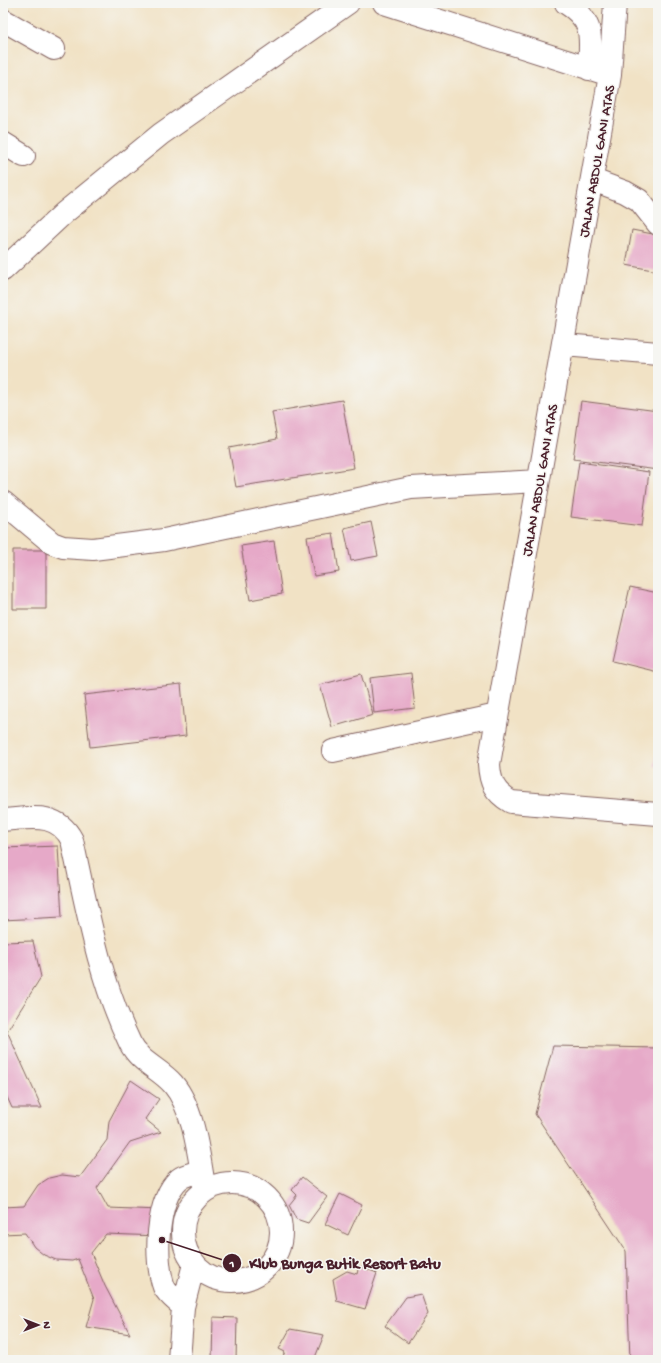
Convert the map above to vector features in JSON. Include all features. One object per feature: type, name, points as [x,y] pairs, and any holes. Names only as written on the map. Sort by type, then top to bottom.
[{"type":"street","points":[[3,270],[64,213],[161,134],[348,3]]},
{"type":"street","points":[[384,3],[610,75]]},
{"type":"street","points":[[566,3],[582,14],[588,25],[589,69]]},
{"type":"street","name":"JALAN ABDUL GANI ATAS","points":[[615,3],[610,75],[564,345],[538,481],[497,714],[489,770],[493,788],[502,797],[511,802],[658,814]]},
{"type":"street","points":[[3,20],[54,49]]},
{"type":"street","points":[[3,143],[24,156]]},
{"type":"street","points":[[592,180],[625,192],[639,200],[658,224]]},
{"type":"street","points":[[564,345],[658,353]]},
{"type":"street","points":[[3,502],[52,543],[63,547],[93,548],[164,540],[411,488],[538,481]]},
{"type":"street","points":[[333,751],[497,714]]},
{"type":"street","points":[[3,820],[43,817],[58,823],[68,832],[72,840],[94,943],[121,1024],[138,1056],[174,1085],[190,1118],[203,1181],[185,1219],[184,1242],[188,1254],[194,1264],[203,1272],[224,1281],[248,1279],[258,1274],[267,1266],[279,1245],[280,1222],[276,1211],[261,1192],[251,1187],[233,1183],[216,1186],[203,1181],[180,1178],[166,1195],[160,1224],[159,1259],[164,1289],[183,1307]]},
{"type":"street","points":[[179,1360],[183,1307],[194,1264]]},
{"type":"building","points":[[632,230],[658,235],[658,271],[626,265]]},
{"type":"building","points":[[342,400],[354,468],[236,487],[229,448],[277,439],[272,412]]},
{"type":"building","points":[[581,401],[658,411],[658,470],[573,459]]},
{"type":"building","points":[[579,462],[649,472],[642,526],[571,517]]},
{"type":"building","points":[[371,522],[378,556],[351,561],[344,528]]},
{"type":"building","points":[[333,533],[339,572],[314,576],[307,537]]},
{"type":"building","points":[[274,541],[282,594],[250,600],[241,546]]},
{"type":"building","points":[[13,550],[46,550],[46,609],[13,609]]},
{"type":"building","points":[[630,587],[658,593],[658,672],[613,661]]},
{"type":"building","points":[[411,673],[415,708],[374,713],[370,678]]},
{"type":"building","points":[[361,674],[373,715],[332,727],[320,685]]},
{"type":"building","points":[[181,684],[186,736],[90,747],[84,695]]},
{"type":"building","points":[[657,749],[658,766],[655,766]]},
{"type":"building","points":[[58,846],[62,917],[3,920],[3,848]]},
{"type":"building","points":[[33,941],[41,977],[7,1031],[42,1108],[12,1108],[3,1088],[3,942]]},
{"type":"building","points":[[553,1046],[658,1048],[658,1360],[630,1360],[626,1251],[535,1114]]},
{"type":"building","points":[[131,1080],[159,1099],[145,1119],[161,1132],[130,1142],[97,1188],[108,1208],[160,1210],[158,1236],[106,1234],[91,1253],[105,1286],[130,1334],[86,1327],[94,1299],[78,1259],[72,1261],[56,1260],[44,1255],[34,1247],[25,1233],[3,1234],[3,1207],[24,1206],[38,1185],[49,1178],[62,1175],[80,1177],[107,1140],[109,1121]]},
{"type":"building","points":[[302,1177],[327,1197],[308,1223],[296,1219],[289,1205],[297,1195],[292,1190]]},
{"type":"building","points":[[340,1194],[362,1205],[348,1235],[325,1224]]},
{"type":"building","points":[[359,1266],[377,1273],[365,1309],[337,1301],[333,1279],[347,1271],[357,1274]]},
{"type":"building","points":[[421,1294],[428,1314],[408,1343],[385,1326],[406,1297]]},
{"type":"building","points":[[213,1317],[237,1318],[236,1360],[212,1360]]},
{"type":"building","points":[[290,1329],[324,1335],[314,1360],[281,1360],[285,1352],[279,1349]]},
{"type":"place","name":"Klub Bunga Butik Resort Batu","points":[[162,1240]]}]
